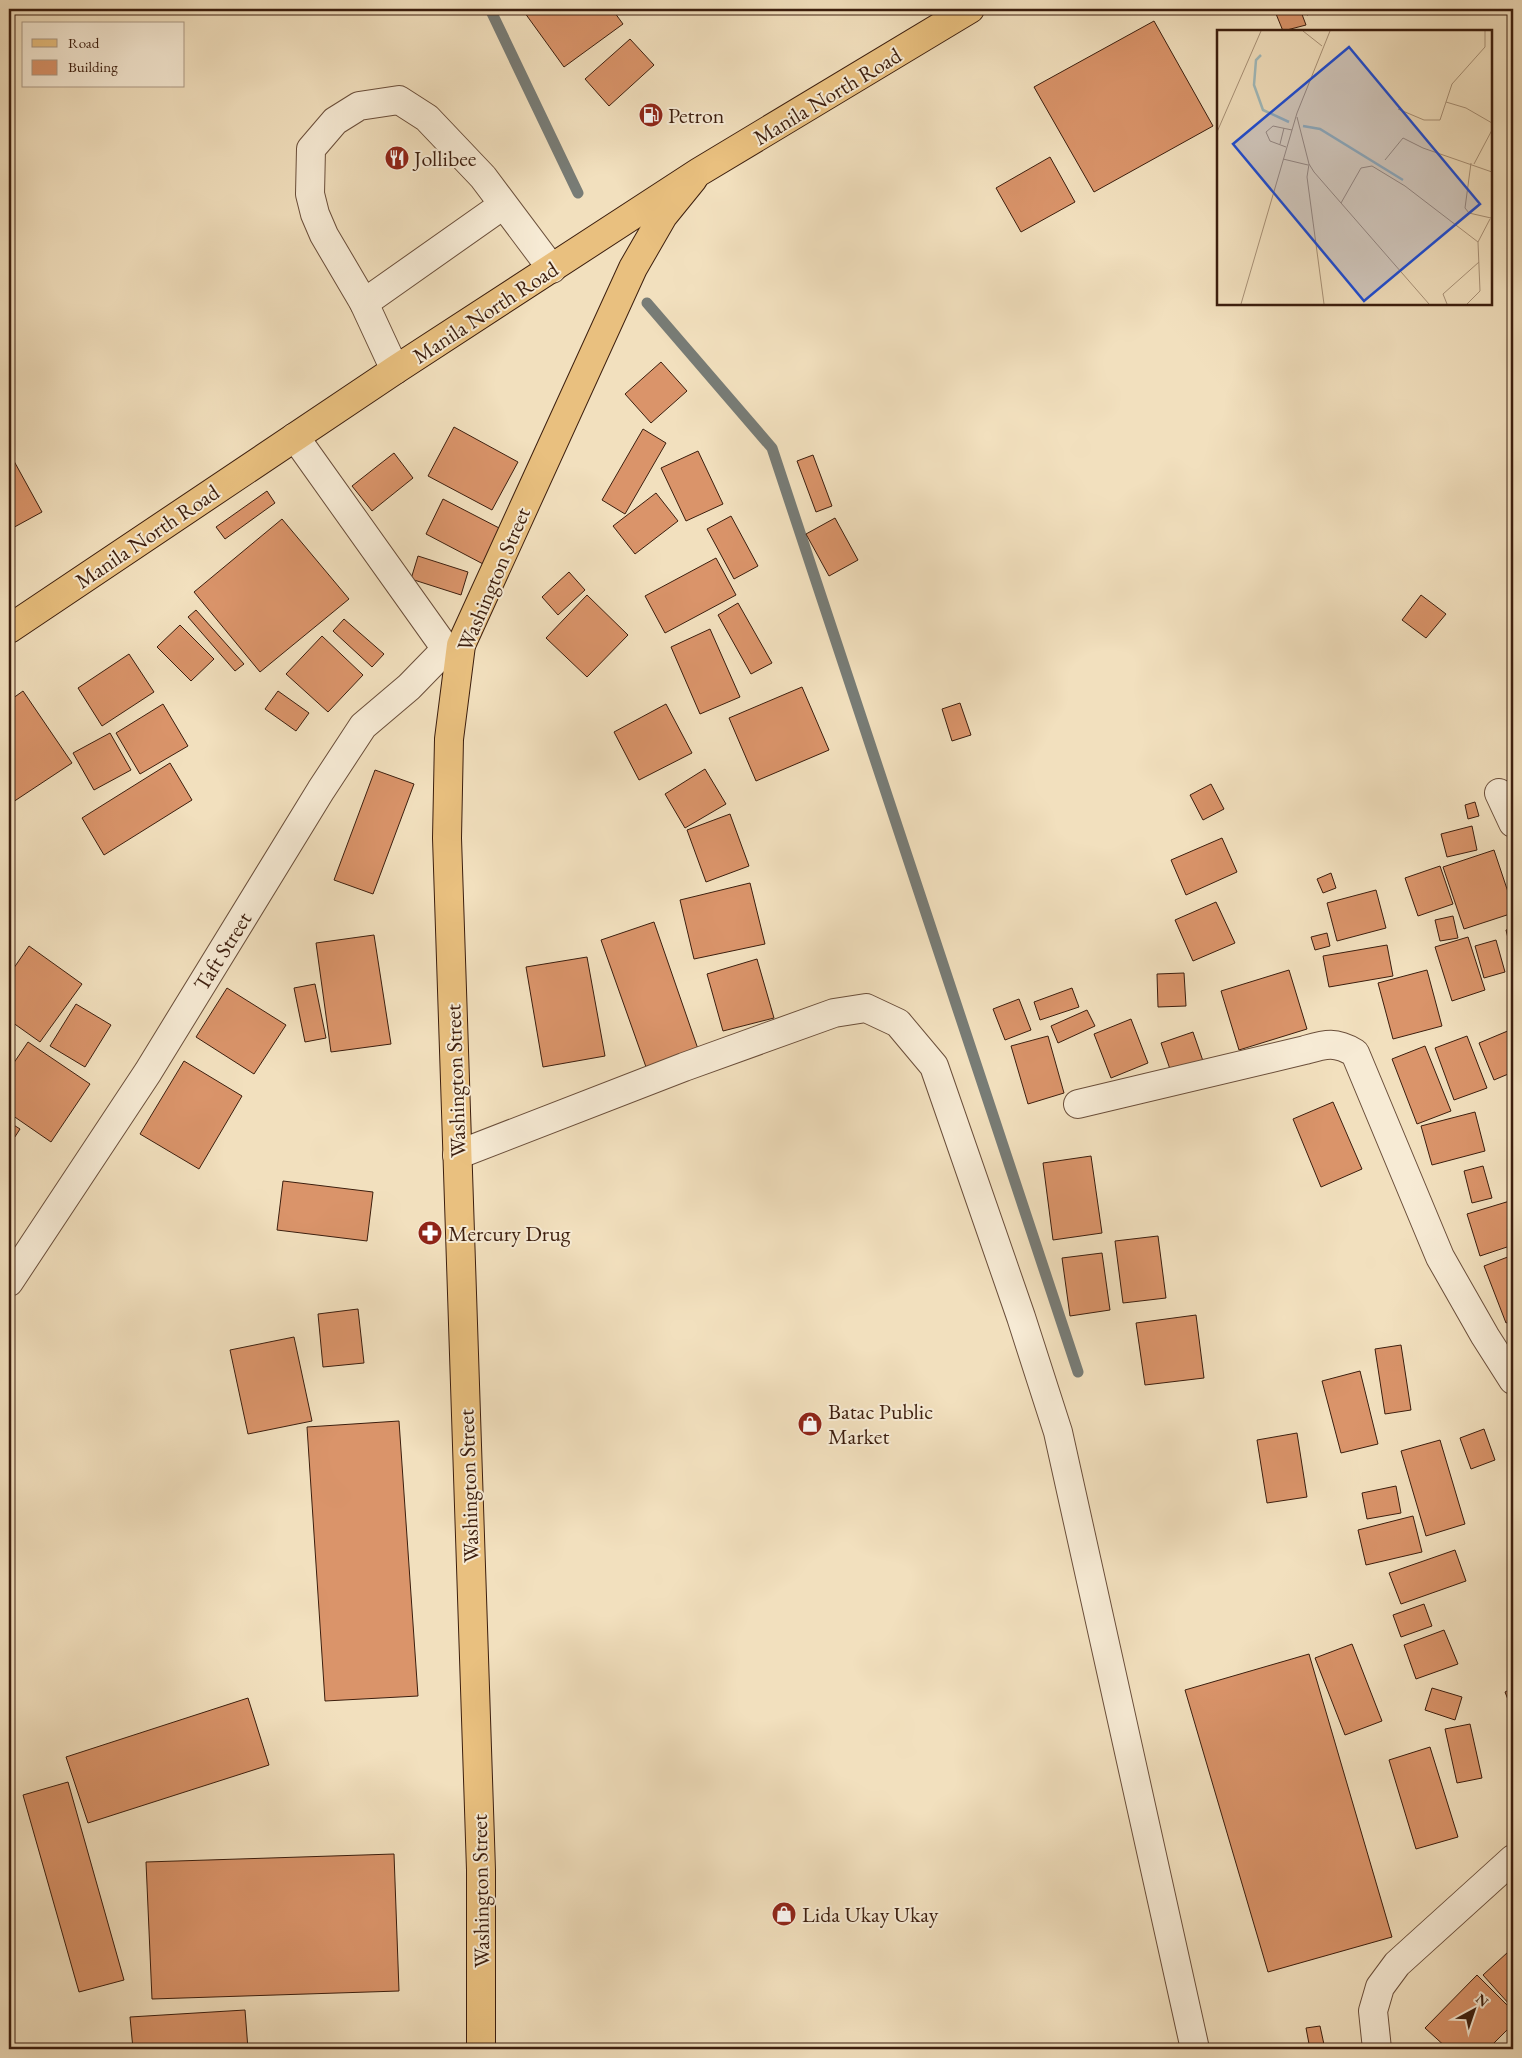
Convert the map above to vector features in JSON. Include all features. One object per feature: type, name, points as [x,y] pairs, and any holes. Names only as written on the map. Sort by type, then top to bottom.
[{"type":"main road","name":"Manila North Road","points":[[9,629],[395,370],[699,172],[970,9]]},
{"type":"main road","name":"Washington Street","points":[[481,2049],[481,1870],[447,838],[449,739],[454,647],[633,268],[662,216],[699,172]]},
{"type":"street","points":[[395,370],[364,303],[324,235],[315,214],[310,194],[311,149],[334,121],[359,106],[399,100],[428,118],[482,177],[552,269]]},
{"type":"street","points":[[364,303],[503,204]]},
{"type":"street","points":[[295,437],[454,647]]},
{"type":"street","name":"Taft Street","points":[[9,1282],[148,1072],[321,790],[363,726],[454,647]]},
{"type":"street","points":[[1499,793],[1513,823]]},
{"type":"street","points":[[457,1155],[684,1067],[834,1013],[866,1008],[898,1023],[934,1066],[1021,1318],[1058,1432],[1195,2049]]},
{"type":"street","points":[[1078,1104],[1328,1043],[1345,1047],[1355,1053],[1440,1257],[1484,1336],[1513,1380]]},
{"type":"street","points":[[1377,2049],[1373,2011],[1380,1987],[1397,1964],[1513,1858]]},
{"type":"building","points":[[522,9],[612,9],[623,24],[564,67]]},
{"type":"building","points":[[1274,9],[1300,9],[1306,25],[1283,30]]},
{"type":"building","points":[[1305,9],[1320,9],[1321,10],[1307,15]]},
{"type":"building","points":[[1154,21],[1213,126],[1094,192],[1034,87]]},
{"type":"building","points":[[630,39],[654,65],[609,106],[585,79]]},
{"type":"building","points":[[1050,157],[1075,202],[1021,232],[996,188]]},
{"type":"building","points":[[661,362],[687,391],[651,423],[625,394]]},
{"type":"building","points":[[454,427],[518,462],[492,510],[428,476]]},
{"type":"building","points":[[643,429],[666,443],[625,514],[602,500]]},
{"type":"building","points":[[698,451],[723,504],[686,521],[661,468]]},
{"type":"building","points":[[9,452],[42,512],[9,530]]},
{"type":"building","points":[[394,453],[413,478],[372,511],[352,486]]},
{"type":"building","points":[[813,455],[832,506],[816,512],[797,461]]},
{"type":"building","points":[[267,491],[275,503],[225,539],[216,527]]},
{"type":"building","points":[[656,493],[678,521],[635,554],[613,526]]},
{"type":"building","points":[[443,499],[503,530],[485,565],[426,534]]},
{"type":"building","points":[[731,516],[758,566],[734,579],[707,529]]},
{"type":"building","points":[[835,518],[858,560],[829,576],[806,534]]},
{"type":"building","points":[[282,519],[349,599],[260,672],[194,592]]},
{"type":"building","points":[[418,556],[468,572],[461,595],[411,579]]},
{"type":"building","points":[[716,558],[736,595],[665,633],[645,596]]},
{"type":"building","points":[[569,572],[585,590],[558,615],[542,597]]},
{"type":"building","points":[[587,595],[628,635],[587,677],[546,638]]},
{"type":"building","points":[[1421,595],[1446,614],[1426,638],[1402,620]]},
{"type":"building","points":[[738,603],[772,663],[751,674],[718,615]]},
{"type":"building","points":[[196,610],[244,664],[235,671],[188,617]]},
{"type":"building","points":[[344,619],[384,654],[372,667],[333,631]]},
{"type":"building","points":[[180,625],[214,659],[191,681],[157,647]]},
{"type":"building","points":[[710,629],[740,697],[700,714],[671,647]]},
{"type":"building","points":[[322,636],[363,675],[328,712],[286,674]]},
{"type":"building","points":[[129,654],[154,692],[102,726],[78,688]]},
{"type":"building","points":[[802,687],[829,750],[756,781],[729,718]]},
{"type":"building","points":[[23,691],[72,763],[10,804],[9,701]]},
{"type":"building","points":[[278,691],[309,713],[296,731],[265,709]]},
{"type":"building","points":[[960,703],[971,735],[952,741],[942,709]]},
{"type":"building","points":[[163,704],[188,746],[140,774],[116,733]]},
{"type":"building","points":[[666,704],[692,753],[639,780],[614,732]]},
{"type":"building","points":[[110,733],[131,770],[94,790],[73,753]]},
{"type":"building","points":[[170,763],[192,800],[104,855],[82,818]]},
{"type":"building","points":[[705,769],[726,804],[685,828],[665,794]]},
{"type":"building","points":[[375,770],[414,784],[373,894],[334,880]]},
{"type":"building","points":[[1211,784],[1224,809],[1203,820],[1190,795]]},
{"type":"building","points":[[1475,802],[1479,816],[1468,819],[1465,805]]},
{"type":"building","points":[[730,814],[749,866],[706,882],[687,830]]},
{"type":"building","points":[[1472,826],[1477,850],[1447,857],[1441,834]]},
{"type":"building","points":[[1222,838],[1237,872],[1186,895],[1171,860]]},
{"type":"building","points":[[1494,850],[1513,907],[1513,913],[1464,929],[1443,867]]},
{"type":"building","points":[[1440,866],[1453,904],[1418,916],[1405,878]]},
{"type":"building","points":[[1331,873],[1336,888],[1323,893],[1317,879]]},
{"type":"building","points":[[750,883],[765,944],[694,959],[680,900]]},
{"type":"building","points":[[1376,890],[1386,928],[1337,941],[1327,903]]},
{"type":"building","points":[[1216,902],[1235,943],[1193,961],[1175,920]]},
{"type":"building","points":[[1453,916],[1458,938],[1440,941],[1435,920]]},
{"type":"building","points":[[654,922],[698,1049],[646,1067],[601,940]]},
{"type":"building","points":[[1513,928],[1513,959],[1506,930]]},
{"type":"building","points":[[1327,933],[1330,946],[1315,950],[1311,937]]},
{"type":"building","points":[[374,935],[391,1044],[331,1052],[316,943]]},
{"type":"building","points":[[1468,937],[1485,990],[1452,1001],[1435,947]]},
{"type":"building","points":[[1496,940],[1505,972],[1484,978],[1475,946]]},
{"type":"building","points":[[1387,945],[1393,976],[1329,987],[1323,956]]},
{"type":"building","points":[[29,946],[82,984],[40,1042],[9,1020],[9,975]]},
{"type":"building","points":[[587,957],[605,1056],[543,1067],[526,967]]},
{"type":"building","points":[[757,959],[774,1018],[723,1031],[707,974]]},
{"type":"building","points":[[1289,970],[1307,1029],[1239,1050],[1221,991]]},
{"type":"building","points":[[1427,970],[1442,1026],[1393,1039],[1378,983]]},
{"type":"building","points":[[1184,973],[1186,1006],[1158,1007],[1157,974]]},
{"type":"building","points":[[315,984],[326,1038],[305,1042],[294,988]]},
{"type":"building","points":[[227,988],[286,1025],[254,1074],[196,1037]]},
{"type":"building","points":[[1072,988],[1079,1007],[1040,1020],[1034,1002]]},
{"type":"building","points":[[1019,999],[1031,1030],[1005,1040],[993,1009]]},
{"type":"building","points":[[76,1004],[111,1025],[85,1067],[50,1046]]},
{"type":"building","points":[[1087,1010],[1095,1026],[1058,1043],[1051,1026]]},
{"type":"building","points":[[1131,1019],[1148,1063],[1111,1078],[1094,1034]]},
{"type":"building","points":[[1510,1030],[1513,1038],[1513,1072],[1494,1080],[1479,1043]]},
{"type":"building","points":[[1193,1032],[1203,1061],[1171,1072],[1161,1043]]},
{"type":"building","points":[[1048,1036],[1064,1093],[1028,1104],[1011,1046]]},
{"type":"building","points":[[1467,1036],[1487,1088],[1454,1100],[1435,1048]]},
{"type":"building","points":[[28,1042],[90,1084],[51,1142],[9,1113],[9,1070]]},
{"type":"building","points":[[1425,1046],[1451,1111],[1417,1124],[1392,1059]]},
{"type":"building","points":[[184,1061],[242,1096],[199,1169],[140,1134]]},
{"type":"building","points":[[1333,1102],[1362,1169],[1321,1187],[1293,1119]]},
{"type":"building","points":[[1475,1112],[1485,1151],[1432,1165],[1421,1126]]},
{"type":"building","points":[[9,1122],[20,1129],[9,1146]]},
{"type":"building","points":[[1091,1156],[1102,1233],[1053,1240],[1043,1163]]},
{"type":"building","points":[[1483,1166],[1492,1198],[1472,1203],[1464,1171]]},
{"type":"building","points":[[283,1181],[373,1192],[367,1241],[277,1230]]},
{"type":"building","points":[[1513,1200],[1513,1245],[1480,1256],[1467,1214]]},
{"type":"building","points":[[1158,1236],[1166,1298],[1123,1303],[1115,1241]]},
{"type":"building","points":[[1102,1253],[1110,1310],[1070,1316],[1062,1258]]},
{"type":"building","points":[[1513,1255],[1513,1320],[1506,1323],[1484,1266]]},
{"type":"building","points":[[358,1309],[364,1363],[323,1367],[318,1314]]},
{"type":"building","points":[[1196,1315],[1204,1378],[1145,1385],[1136,1323]]},
{"type":"building","points":[[294,1337],[312,1421],[248,1434],[230,1350]]},
{"type":"building","points":[[1401,1345],[1411,1410],[1385,1414],[1375,1349]]},
{"type":"building","points":[[1360,1371],[1378,1444],[1341,1453],[1322,1381]]},
{"type":"building","points":[[399,1421],[418,1696],[325,1701],[307,1427]]},
{"type":"building","points":[[1484,1429],[1495,1460],[1471,1469],[1460,1438]]},
{"type":"building","points":[[1297,1433],[1307,1497],[1267,1503],[1257,1440]]},
{"type":"building","points":[[1440,1440],[1465,1524],[1426,1536],[1401,1451]]},
{"type":"building","points":[[1396,1486],[1401,1513],[1367,1519],[1362,1493]]},
{"type":"building","points":[[1413,1516],[1422,1552],[1366,1565],[1358,1530]]},
{"type":"building","points":[[1455,1550],[1466,1581],[1401,1604],[1389,1573]]},
{"type":"building","points":[[1424,1604],[1432,1626],[1401,1637],[1393,1615]]},
{"type":"building","points":[[1444,1630],[1458,1664],[1416,1679],[1404,1645]]},
{"type":"building","points":[[1352,1644],[1382,1721],[1345,1735],[1315,1658]]},
{"type":"building","points":[[1309,1654],[1392,1937],[1268,1972],[1185,1690]]},
{"type":"building","points":[[1432,1688],[1462,1697],[1455,1720],[1425,1710]]},
{"type":"building","points":[[1513,1688],[1513,1712],[1505,1692]]},
{"type":"building","points":[[248,1698],[269,1765],[88,1823],[66,1757]]},
{"type":"building","points":[[1470,1724],[1482,1778],[1457,1783],[1445,1729]]},
{"type":"building","points":[[1430,1747],[1458,1837],[1416,1849],[1389,1760]]},
{"type":"building","points":[[68,1782],[124,1980],[79,1992],[23,1795]]},
{"type":"building","points":[[394,1854],[399,1991],[152,1999],[146,1862]]},
{"type":"building","points":[[1508,1952],[1513,1958],[1513,2001],[1509,2004],[1483,1975]]},
{"type":"building","points":[[1477,1975],[1513,2011],[1513,2024],[1488,2049],[1448,2049],[1425,2028]]},
{"type":"building","points":[[245,2010],[248,2049],[133,2049],[130,2017]]},
{"type":"building","points":[[1320,2026],[1325,2049],[1310,2049],[1306,2028]]},
{"type":"waterway","points":[[490,9],[578,193]]},
{"type":"waterway","points":[[647,303],[772,448],[1078,1372]]},
{"type":"place","name":"Petron","points":[[651,115]]},
{"type":"place","name":"Jollibee","points":[[397,158]]},
{"type":"place","name":"Mercury Drug","points":[[430,1233]]},
{"type":"place","name":"Batac Public Market","points":[[810,1424]]},
{"type":"place","name":"Lida Ukay Ukay","points":[[784,1914]]}]
